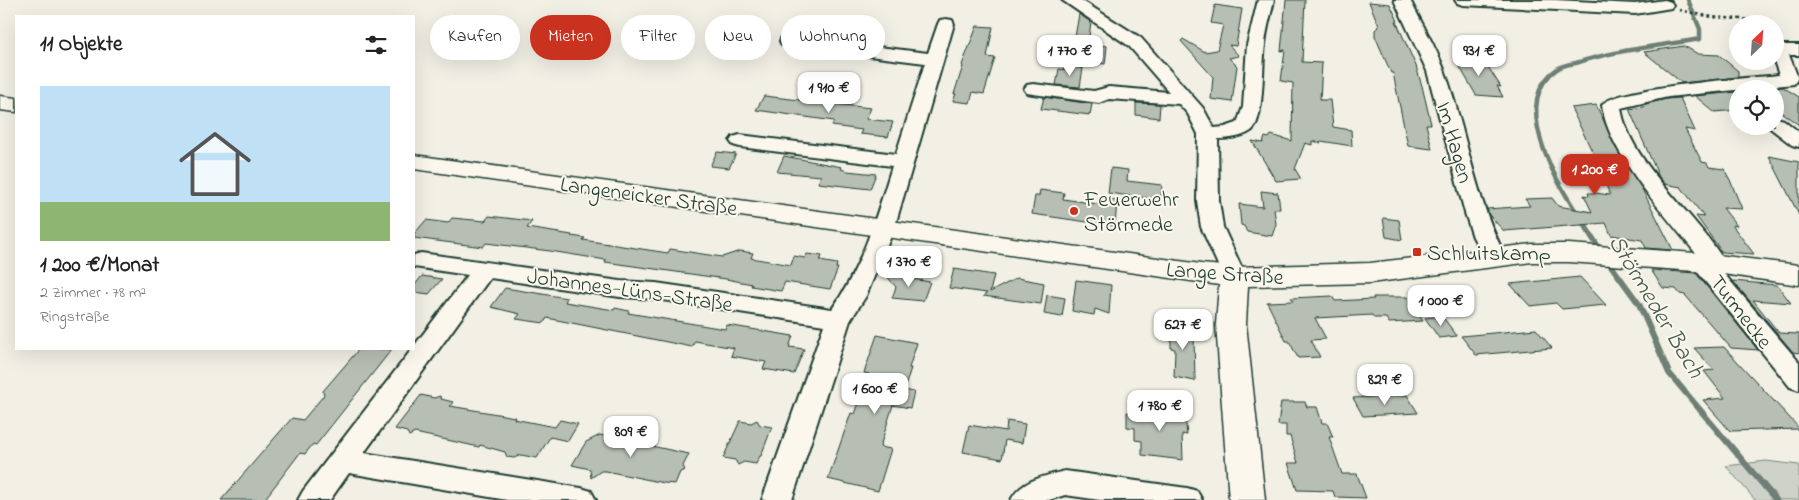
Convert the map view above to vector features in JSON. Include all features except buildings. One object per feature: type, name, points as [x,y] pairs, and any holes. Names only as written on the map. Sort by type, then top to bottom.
[{"type":"main road","points":[[0,102],[15,105]]},
{"type":"main road","name":"Langeneicker Straße","points":[[415,162],[883,229]]},
{"type":"main road","name":"Lange Straße","points":[[883,229],[1201,274],[1234,276],[1317,276],[1370,273],[1532,253],[1628,256],[1709,263]]},
{"type":"main road","points":[[1709,263],[1799,275]]},
{"type":"main road","points":[[1234,276],[1231,324],[1247,500]]},
{"type":"street","points":[[1070,0],[1135,42],[1196,112],[1208,134],[1208,201],[1212,226],[1234,276]]},
{"type":"street","points":[[1208,134],[1228,133],[1245,127],[1252,107],[1256,45],[1266,0]]},
{"type":"street","name":"Im Hagen","points":[[1402,0],[1436,71],[1476,213],[1484,237],[1495,257]]},
{"type":"street","points":[[1463,0],[1635,9],[1665,5]]},
{"type":"street","points":[[777,500],[838,319],[854,296],[883,229],[946,24]]},
{"type":"street","name":"Turmecke","points":[[1799,50],[1781,50],[1778,52],[1789,78],[1788,80],[1668,92],[1620,100],[1610,105],[1610,112],[1622,138],[1646,175],[1710,256],[1708,270],[1799,380]]},
{"type":"street","points":[[885,53],[934,59]]},
{"type":"street","points":[[1033,89],[1099,97],[1101,94],[1109,93],[1185,99]]},
{"type":"street","points":[[1784,129],[1799,141]]},
{"type":"street","points":[[740,141],[904,161]]},
{"type":"street","name":"Johannes-Lüns-Straße","points":[[421,261],[485,268],[620,289],[656,290],[838,319]]},
{"type":"street","points":[[313,500],[485,268]]},
{"type":"street","points":[[343,461],[581,500]]},
{"type":"street","points":[[1026,500],[1042,489],[1066,483],[1187,500]]},
{"type":"path","points":[[1682,11],[1729,18]]},
{"type":"shaded area","points":[[1766,461],[1799,465],[1799,500],[1755,500],[1726,466]]},
{"type":"waterway","name":"Störmeder Bach","points":[[1577,213],[1548,160],[1541,140],[1537,119],[1537,100],[1543,83],[1557,69],[1566,65],[1606,55],[1700,39],[1700,29],[1688,0]]},
{"type":"waterway","name":"Störmeder Bach","points":[[1576,212],[1601,251]]},
{"type":"waterway","name":"Störmeder Bach","points":[[1607,260],[1639,304],[1669,373],[1776,500]]},
{"type":"place","name":"Feuerwehr Störmede","points":[[1074,211]]},
{"type":"place","name":"Schluitskamp","points":[[1417,252]]}]
